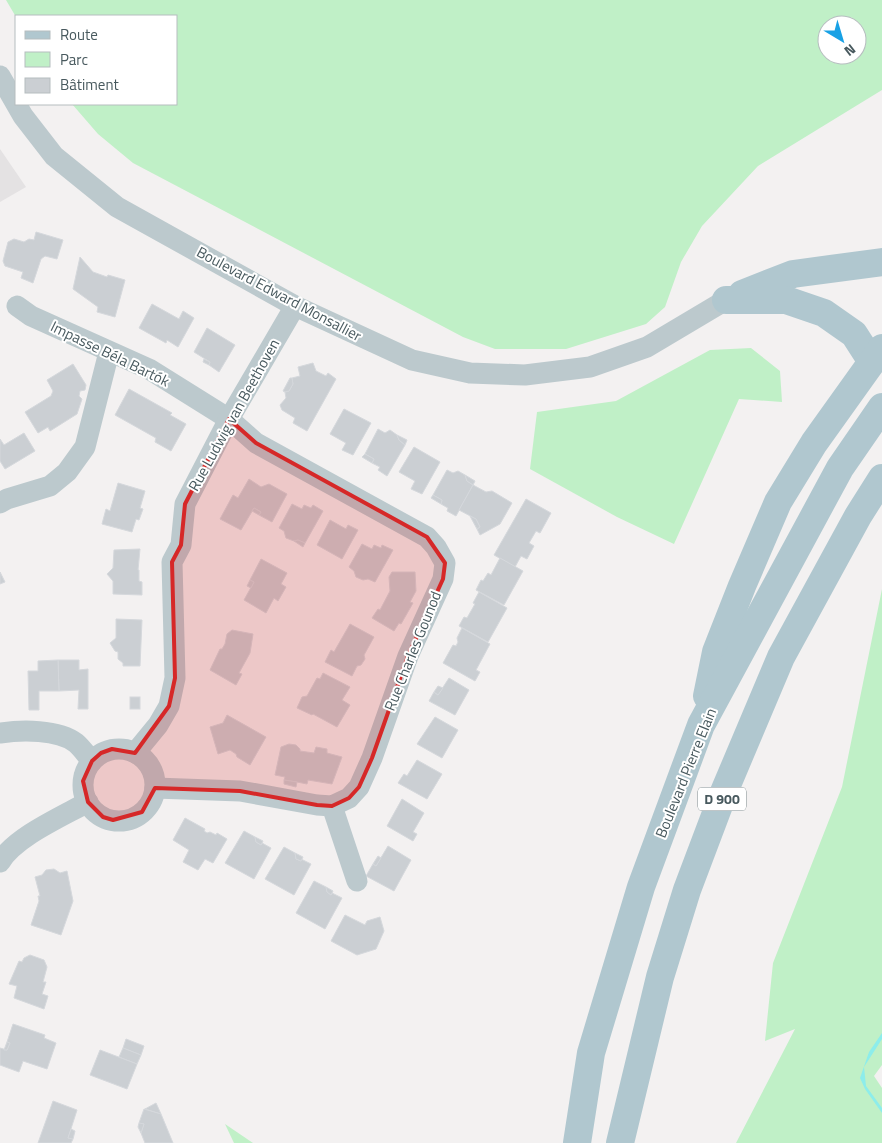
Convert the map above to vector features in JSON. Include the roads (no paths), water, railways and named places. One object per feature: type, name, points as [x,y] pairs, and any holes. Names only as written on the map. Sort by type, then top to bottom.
[{"type":"main road","points":[[726,300],[793,274],[882,262]]},
{"type":"main road","points":[[702,725],[716,652],[778,502],[814,443],[877,355],[854,334],[824,312],[786,300],[726,300]]},
{"type":"main road","name":"Boulevard Pierre Elain","points":[[577,1143],[594,1044],[641,887],[702,725],[840,468],[882,406]]},
{"type":"main road","name":"D 900","points":[[620,1143],[660,977],[687,890],[724,792],[782,657],[858,516],[882,478]]},
{"type":"street","name":"Boulevard Edward Monsallier","points":[[0,76],[15,102]]},
{"type":"street","name":"Boulevard Edward Monsallier","points":[[17,105],[54,156],[118,208],[295,306],[412,360],[470,374],[526,375],[590,366],[647,347],[726,300]]},
{"type":"street","name":"Impasse Béla Bartók","points":[[17,306],[31,316],[149,369],[229,419]]},
{"type":"street","name":"Rue Ludwig van Beethoven","points":[[135,753],[158,725],[169,706],[175,678],[172,562],[181,545],[185,504],[229,419],[295,306]]},
{"type":"street","points":[[3,501],[50,486],[66,472],[85,447],[109,352]]},
{"type":"street","name":"Rue Charles Gounod","points":[[229,419],[256,443],[426,537],[436,547],[444,563],[443,579],[408,656],[372,758],[359,788],[349,798],[332,806]]},
{"type":"street","points":[[0,733],[23,731],[58,734],[76,743],[92,761]]},
{"type":"street","points":[[112,749],[124,749],[135,753],[150,766],[153,776],[155,788],[148,805],[142,812],[123,820],[103,817],[94,810],[84,792],[83,781],[86,771],[92,761],[112,749]]},
{"type":"street","points":[[155,788],[240,792],[332,806],[357,881]]},
{"type":"street","points":[[0,862],[5,855],[31,834],[88,802]]},
{"type":"water","points":[[882,1033],[882,1039],[864,1067],[866,1086],[882,1108],[882,1113],[865,1089],[860,1078],[869,1052]]}]
